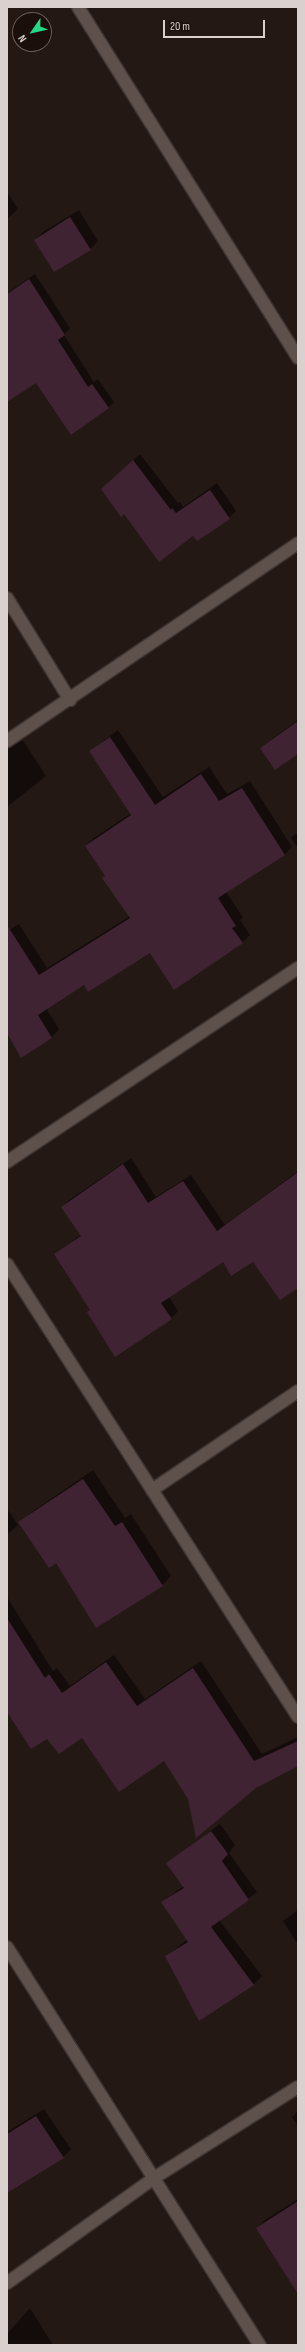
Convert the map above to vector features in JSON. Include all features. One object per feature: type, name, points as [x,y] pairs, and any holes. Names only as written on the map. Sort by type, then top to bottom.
[{"type":"street","points":[[78,7],[298,358]]},
{"type":"street","points":[[7,741],[70,700],[298,542]]},
{"type":"street","points":[[7,598],[70,700]]},
{"type":"street","points":[[7,1162],[298,968]]},
{"type":"street","points":[[7,1264],[298,1717]]},
{"type":"street","points":[[152,1490],[298,1391]]},
{"type":"street","points":[[7,1947],[260,2345]]},
{"type":"street","points":[[7,2283],[154,2178],[298,2087]]},
{"type":"building","points":[[70,217],[91,250],[54,272],[34,240]]},
{"type":"building","points":[[29,279],[65,335],[58,340],[88,387],[92,384],[109,408],[71,435],[36,383],[7,402],[7,294]]},
{"type":"building","points":[[133,460],[171,510],[172,508],[176,513],[210,490],[230,519],[197,541],[193,536],[159,562],[124,514],[121,517],[101,489]]},
{"type":"building","points":[[298,721],[298,754],[275,770],[260,748]]},
{"type":"building","points":[[110,737],[155,805],[201,774],[219,801],[242,788],[285,855],[218,898],[236,926],[232,928],[243,943],[174,990],[150,953],[88,992],[84,985],[38,1015],[52,1038],[21,1058],[7,1033],[7,925],[39,975],[130,918],[102,878],[105,876],[85,846],[131,815],[89,751]]},
{"type":"building","points":[[123,1164],[148,1203],[183,1181],[217,1231],[298,1172],[298,1288],[280,1300],[253,1262],[231,1276],[223,1262],[161,1303],[172,1319],[115,1357],[87,1312],[90,1310],[54,1254],[81,1236],[61,1207]]},
{"type":"building","points":[[83,1479],[115,1526],[122,1522],[163,1586],[96,1628],[56,1563],[49,1568],[18,1522]]},
{"type":"building","points":[[7,1618],[45,1678],[49,1674],[62,1693],[106,1662],[137,1706],[193,1668],[254,1761],[298,1741],[298,1766],[256,1788],[196,1838],[188,1799],[164,1761],[119,1792],[82,1738],[59,1754],[47,1739],[31,1749],[7,1712]]},
{"type":"building","points":[[211,1831],[228,1854],[222,1861],[249,1900],[211,1927],[254,1985],[199,2021],[165,1956],[188,1942],[161,1902],[184,1888],[166,1863]]},
{"type":"building","points":[[36,2116],[64,2158],[7,2193],[7,2134]]},
{"type":"building","points":[[298,2201],[298,2294],[256,2228]]}]
